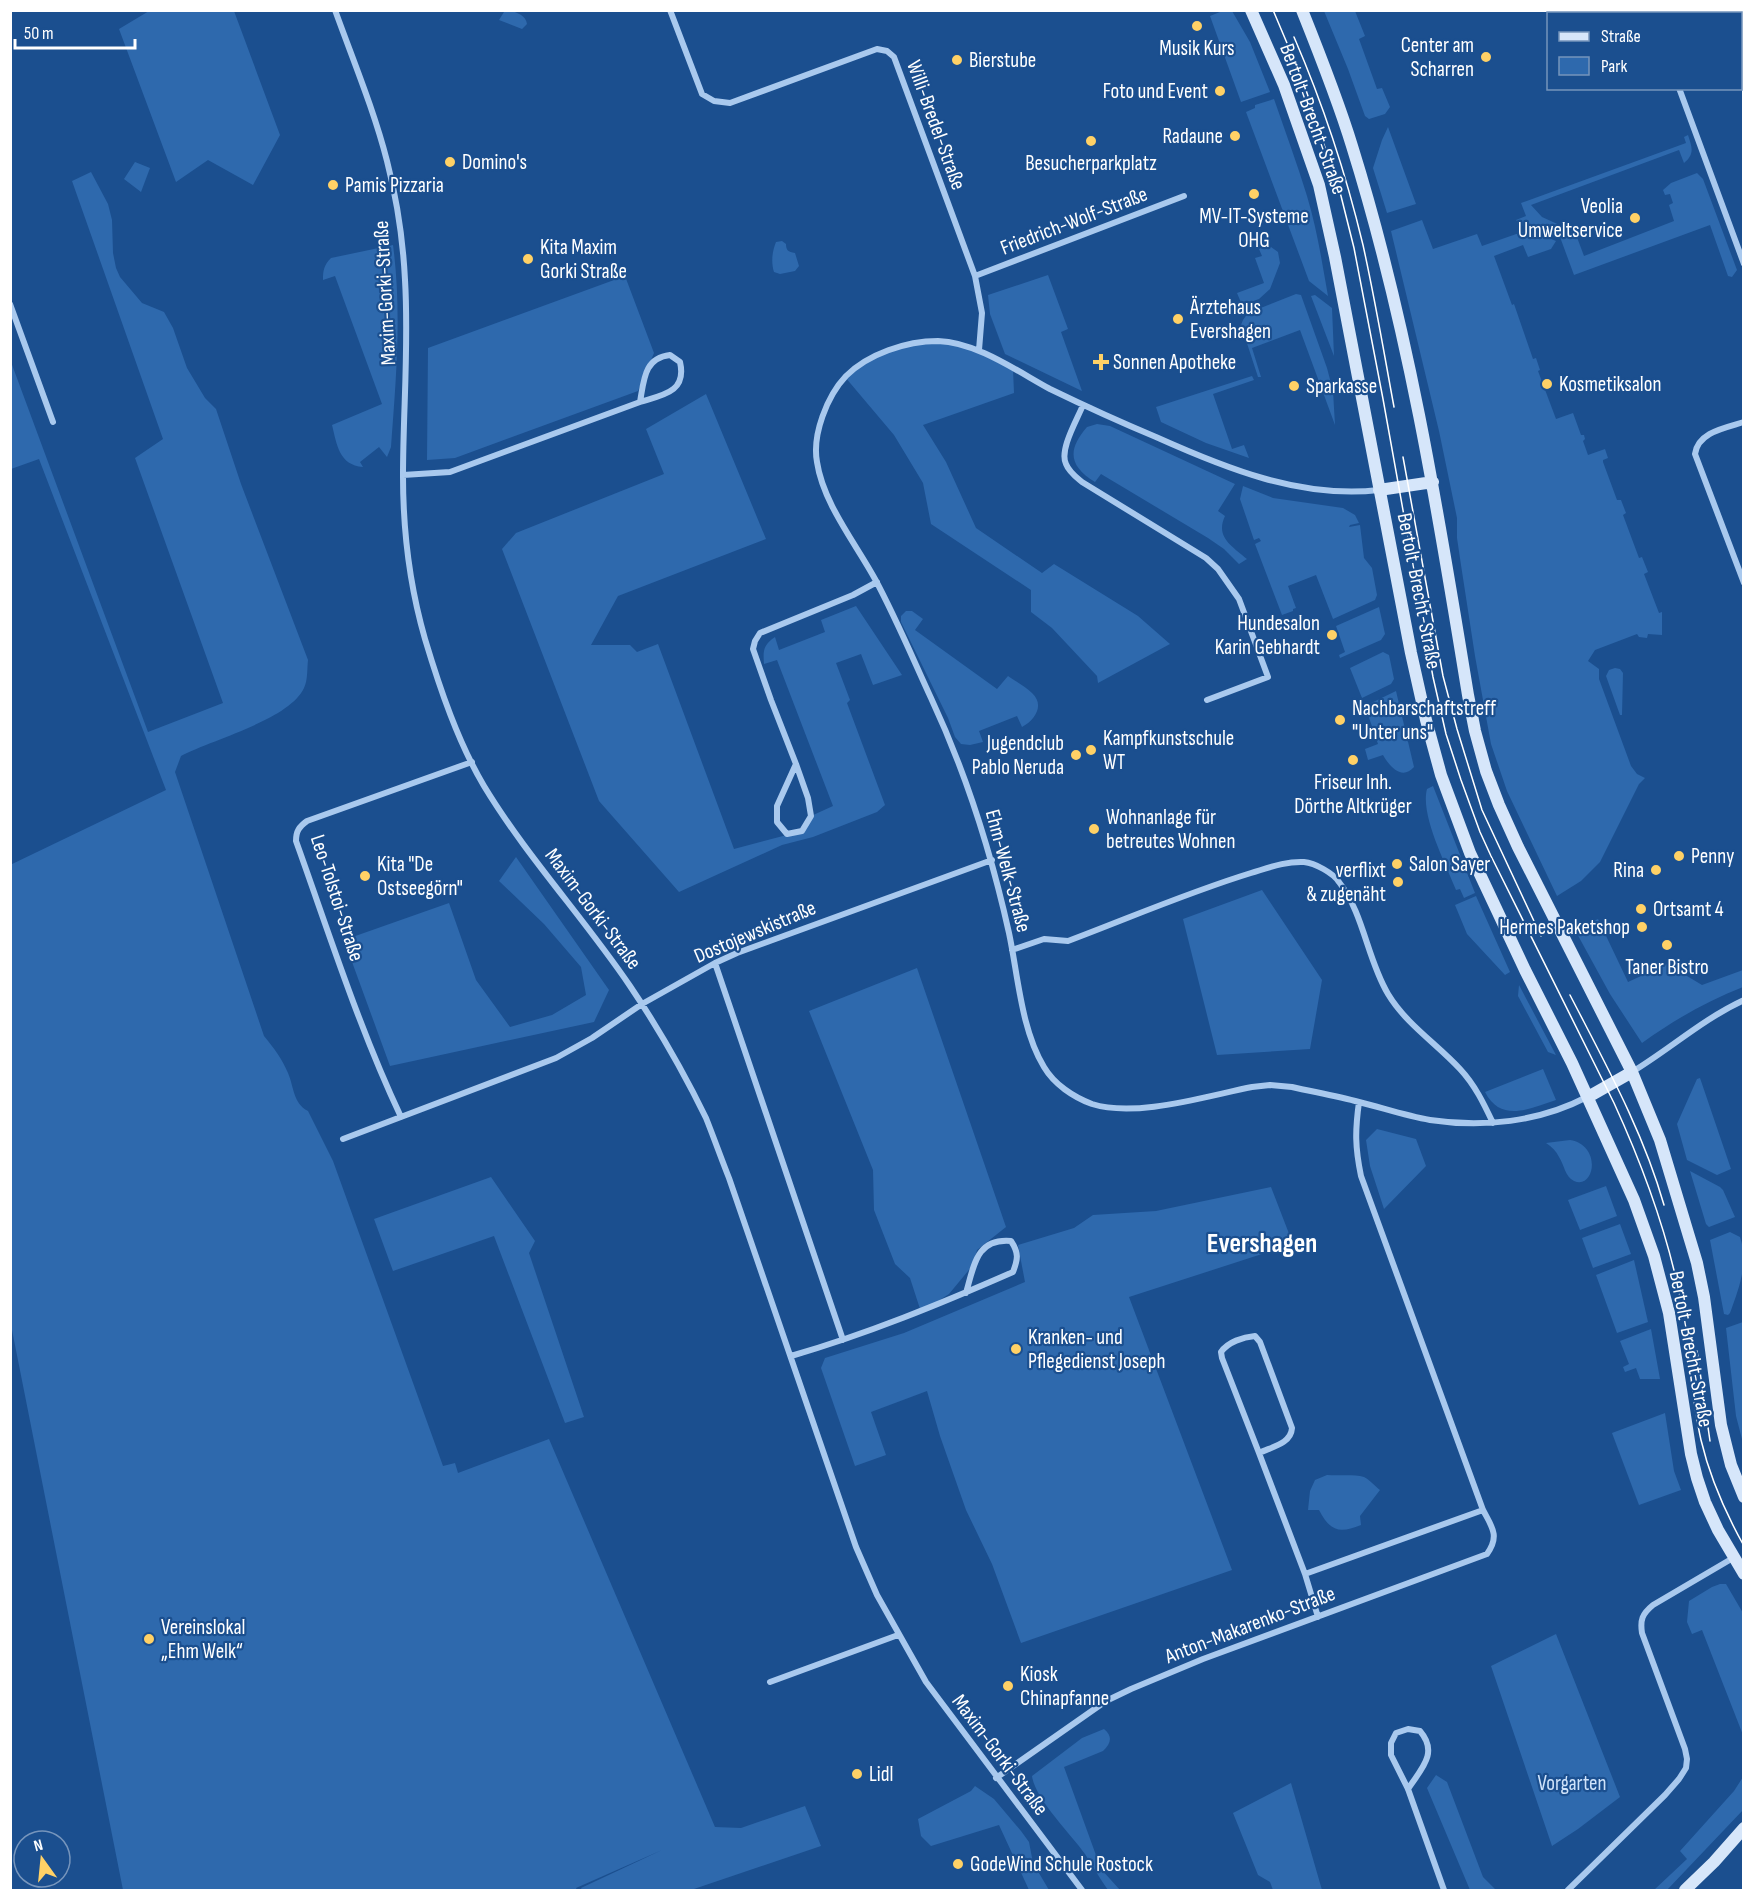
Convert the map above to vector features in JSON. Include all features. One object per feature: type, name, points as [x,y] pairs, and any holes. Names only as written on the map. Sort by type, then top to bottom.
[{"type":"main road","name":"Bertolt-Brecht-Straße","points":[[1251,10],[1288,96],[1319,185],[1335,257],[1411,654],[1441,775],[1470,853],[1588,1097],[1634,1200],[1654,1256],[1669,1313],[1691,1454],[1706,1502],[1743,1574]]},
{"type":"main road","name":"Bertolt-Brecht-Straße","points":[[1302,10],[1327,71],[1349,135],[1375,224],[1433,482],[1468,695],[1486,771],[1518,847],[1632,1072],[1660,1140],[1697,1263],[1704,1297],[1721,1425],[1731,1465],[1743,1497]]},
{"type":"main road","name":"Bertolt-Brecht-Straße","points":[[1379,490],[1433,482]]},
{"type":"main road","points":[[1588,1097],[1632,1072]]},
{"type":"main road","points":[[1685,1890],[1714,1862],[1743,1828]]},
{"type":"main road","points":[[1714,1862],[1743,1839]]},
{"type":"street","name":"Maxim-Gorki-Straße","points":[[335,10],[386,158],[399,215],[406,319],[403,500],[409,555],[418,615],[441,688],[460,737],[483,785],[514,831],[642,1004],[706,1119],[729,1178],[856,1547],[898,1635],[926,1682],[1082,1890]]},
{"type":"street","name":"Willi-Bredel-Straße","points":[[670,10],[702,94],[714,101],[730,104],[878,50],[887,51],[894,57],[975,276],[982,313],[979,350]]},
{"type":"street","points":[[1680,90],[1743,264]]},
{"type":"street","name":"Friedrich-Wolf-Straße","points":[[975,276],[1184,196]]},
{"type":"street","points":[[10,304],[53,422]]},
{"type":"street","name":"Ehm-Welk-Straße","points":[[1379,490],[1333,491],[1264,479],[1203,458],[1083,405],[979,350],[939,341],[904,345],[869,359],[845,377],[832,395],[818,435],[816,458],[831,502],[877,582],[956,754],[992,860],[1028,1025],[1044,1067],[1059,1085],[1089,1103],[1134,1110],[1252,1087],[1270,1085],[1292,1087],[1429,1120],[1459,1123],[1493,1123],[1528,1118],[1559,1111],[1588,1097]]},
{"type":"street","points":[[403,475],[450,472],[667,394],[678,385],[683,374],[680,362],[670,355],[660,356],[650,364],[643,382],[640,402]]},
{"type":"street","points":[[1083,405],[1064,453],[1065,463],[1072,473],[1082,482],[1206,558],[1227,580],[1239,599],[1268,677],[1207,700]]},
{"type":"street","points":[[1743,422],[1704,436],[1698,441],[1695,454],[1743,583]]},
{"type":"street","points":[[796,764],[777,806],[777,822],[787,834],[802,831],[810,816],[808,798],[796,764],[771,700],[753,649],[755,641],[760,633],[853,595],[877,582]]},
{"type":"street","name":"Leo-Tolstoi-Straße","points":[[401,1117],[365,1033],[296,841],[296,834],[299,827],[307,821],[472,762]]},
{"type":"street","name":"Dostojewskistraße","points":[[343,1139],[556,1058],[592,1038],[642,1004],[715,963],[992,860]]},
{"type":"street","points":[[1012,950],[1044,939],[1068,941],[1230,880],[1282,864],[1306,862],[1323,869],[1338,880],[1350,900],[1373,962],[1388,993],[1401,1012],[1461,1070],[1477,1092],[1493,1123]]},
{"type":"street","points":[[715,963],[843,1340]]},
{"type":"street","points":[[1632,1072],[1698,1026],[1743,1000]]},
{"type":"street","name":"Anton-Makarenko-Straße","points":[[996,1778],[1106,1701],[1203,1659],[1486,1554],[1493,1544],[1493,1529],[1483,1510],[1361,1176],[1355,1151],[1359,1102]]},
{"type":"street","points":[[791,1356],[843,1340],[966,1293],[1013,1272],[1018,1260],[1017,1250],[1011,1241],[999,1240],[990,1243],[979,1252],[966,1293]]},
{"type":"street","points":[[1259,1453],[1286,1441],[1292,1434],[1292,1428],[1260,1342],[1255,1336],[1225,1346],[1221,1352],[1221,1358],[1305,1574],[1318,1617]]},
{"type":"street","name":"Anton-Makarenko-Straße","points":[[1305,1574],[1483,1510]]},
{"type":"street","points":[[1568,1890],[1665,1795],[1686,1768],[1685,1749],[1642,1633],[1640,1621],[1653,1605],[1733,1558]]},
{"type":"street","points":[[770,1682],[898,1635]]},
{"type":"street","points":[[1408,1789],[1426,1761],[1430,1747],[1420,1731],[1408,1730],[1396,1734],[1391,1743],[1391,1755],[1408,1789],[1444,1890]]},
{"type":"green space","points":[[510,10],[525,18],[527,24],[522,29],[499,20],[504,12]]},
{"type":"green space","points":[[1225,10],[1232,11],[1250,42],[1270,92],[1241,102],[1210,16]]},
{"type":"green space","points":[[149,11],[234,11],[280,135],[253,185],[208,160],[176,182],[119,29]]},
{"type":"green space","points":[[1324,11],[1355,11],[1365,36],[1359,39],[1377,89],[1382,88],[1390,107],[1385,114],[1369,119],[1365,116]]},
{"type":"green space","points":[[1274,99],[1311,208],[1328,296],[1309,281],[1246,112],[1255,108],[1255,105]]},
{"type":"green space","points":[[1388,127],[1416,204],[1387,213],[1373,168]]},
{"type":"green space","points":[[1688,135],[1692,150],[1690,157],[1684,163],[1679,150],[1531,205],[1542,217],[1575,232],[1584,256],[1674,221],[1669,205],[1673,203],[1670,194],[1665,195],[1663,190],[1671,183],[1697,173],[1703,179],[1737,270],[1732,277],[1728,276],[1710,225],[1574,275],[1560,237],[1529,225],[1524,227],[1516,220],[1526,216],[1521,203],[1686,143],[1684,137]]},
{"type":"green space","points":[[135,162],[150,168],[141,192],[124,179]]},
{"type":"green space","points":[[91,172],[108,204],[112,220],[113,253],[120,277],[142,303],[164,312],[173,328],[187,368],[205,398],[216,409],[241,484],[308,660],[304,688],[296,699],[283,710],[249,728],[181,756],[175,772],[264,1036],[283,1063],[299,1104],[308,1111],[333,1161],[443,1466],[455,1463],[458,1473],[549,1439],[715,1827],[741,1828],[805,1806],[821,1846],[691,1890],[582,1890],[581,1888],[662,1850],[576,1888],[577,1890],[123,1890],[11,1325],[10,865],[166,790],[39,459],[11,469],[11,362],[148,732],[223,703],[135,458],[163,439],[72,181]]},
{"type":"green space","points":[[1422,220],[1433,249],[1477,234],[1482,246],[1522,232],[1532,231],[1556,241],[1551,249],[1528,257],[1523,245],[1494,256],[1533,359],[1536,358],[1540,370],[1538,371],[1556,419],[1573,413],[1581,435],[1584,435],[1583,441],[1588,455],[1605,449],[1608,458],[1603,462],[1617,500],[1621,500],[1626,513],[1623,515],[1639,558],[1642,557],[1648,572],[1644,574],[1659,613],[1662,612],[1662,635],[1648,634],[1647,638],[1639,637],[1637,634],[1595,650],[1588,661],[1599,669],[1599,679],[1631,766],[1637,774],[1645,778],[1639,784],[1600,862],[1581,881],[1557,896],[1507,791],[1491,744],[1461,565],[1457,518],[1439,431],[1391,231]]},
{"type":"green space","points":[[782,241],[788,250],[795,253],[799,266],[795,271],[780,274],[774,272],[772,257],[776,242]]},
{"type":"green space","points":[[393,245],[398,321],[391,447],[387,457],[379,447],[360,462],[363,467],[349,462],[340,453],[332,425],[382,404],[335,276],[323,280],[323,273],[325,265],[331,258]]},
{"type":"green space","points":[[1265,246],[1278,252],[1280,263],[1270,289],[1259,299],[1242,305],[1237,293],[1264,283],[1255,258],[1262,256],[1259,249]]},
{"type":"green space","points":[[1048,275],[1068,329],[1061,332],[1082,391],[1005,354],[990,314],[988,295]]},
{"type":"green space","points":[[625,276],[654,353],[638,391],[455,458],[427,460],[428,348]]},
{"type":"green space","points":[[1296,294],[1301,295],[1327,368],[1333,391],[1335,425],[1300,330],[1252,348],[1261,377],[1258,377],[1241,325],[1248,313]]},
{"type":"green space","points":[[1315,295],[1332,308],[1334,356],[1311,296]]},
{"type":"green space","points":[[939,341],[979,350],[1013,369],[1014,393],[923,425],[946,462],[976,528],[1042,573],[1054,564],[1138,616],[1170,644],[1098,683],[1097,676],[1052,628],[1031,612],[1031,590],[931,524],[923,483],[894,435],[845,377],[869,359],[904,345]]},
{"type":"green space","points":[[1252,376],[1254,380],[1213,394],[1232,449],[1244,445],[1249,458],[1206,443],[1161,422],[1156,407]]},
{"type":"green space","points":[[706,394],[766,539],[618,596],[591,645],[630,645],[637,652],[658,644],[734,849],[802,831],[811,816],[833,806],[777,660],[764,664],[764,652],[768,643],[775,637],[779,650],[825,632],[821,620],[856,606],[902,675],[873,685],[861,654],[836,663],[850,700],[847,703],[885,805],[877,812],[813,837],[782,845],[679,892],[599,801],[502,549],[516,533],[664,474],[646,429]]},
{"type":"green space","points":[[1097,424],[1110,426],[1235,484],[1218,511],[1225,516],[1222,530],[1227,540],[1247,559],[1239,564],[1224,549],[1208,538],[1101,474],[1095,482],[1086,476],[1076,464],[1074,450],[1087,427]]},
{"type":"green space","points":[[1243,486],[1273,498],[1343,508],[1355,515],[1359,523],[1349,527],[1360,525],[1364,558],[1372,568],[1377,595],[1375,600],[1333,619],[1316,575],[1288,586],[1296,608],[1282,615],[1255,544],[1261,541],[1259,538],[1254,540],[1240,499]]},
{"type":"green space","points":[[1379,607],[1385,634],[1381,640],[1340,658],[1339,655],[1345,652],[1336,626]]},
{"type":"green space","points":[[906,611],[912,611],[923,619],[915,630],[997,689],[1008,676],[1029,690],[1038,702],[1037,712],[1031,720],[1022,727],[1017,716],[979,731],[983,742],[970,745],[961,744],[955,737],[901,622],[901,616]]},
{"type":"green space","points":[[1383,652],[1389,655],[1394,679],[1391,684],[1362,698],[1350,668]]},
{"type":"green space","points":[[1620,669],[1623,673],[1622,715],[1620,715],[1606,676],[1609,670]]},
{"type":"green space","points":[[1396,691],[1414,767],[1405,773],[1392,767],[1383,755],[1368,760],[1365,749],[1378,744],[1365,706]]},
{"type":"green space","points":[[1433,786],[1475,893],[1464,898],[1460,889],[1456,890],[1430,826],[1426,800],[1427,789]]},
{"type":"green space","points":[[516,857],[609,990],[594,1022],[390,1066],[344,940],[449,903],[476,980],[510,1027],[552,1015],[586,995],[581,967],[544,924],[499,881]]},
{"type":"green space","points":[[1262,890],[1322,980],[1310,1049],[1217,1055],[1183,919]]},
{"type":"green space","points":[[1476,896],[1510,972],[1505,975],[1467,934],[1455,905]]},
{"type":"green space","points":[[1598,919],[1628,982],[1667,964],[1702,985],[1743,970],[1743,987],[1691,1012],[1642,1043],[1610,994],[1575,930]]},
{"type":"green space","points":[[917,968],[1006,1227],[977,1250],[973,1265],[949,1294],[921,1312],[910,1278],[895,1264],[874,1210],[873,1170],[809,1011]]},
{"type":"green space","points":[[1519,985],[1556,1055],[1548,1052],[1518,996]]},
{"type":"green space","points":[[1543,1069],[1556,1100],[1526,1110],[1507,1111],[1492,1102],[1485,1092]]},
{"type":"green space","points":[[1700,1078],[1731,1169],[1717,1175],[1687,1160],[1677,1124],[1697,1079]]},
{"type":"green space","points":[[1377,1129],[1416,1139],[1426,1166],[1384,1209],[1370,1166],[1366,1140]]},
{"type":"green space","points":[[1570,1140],[1587,1150],[1591,1158],[1590,1173],[1587,1179],[1581,1182],[1569,1177],[1557,1153],[1546,1143]]},
{"type":"green space","points":[[1690,1171],[1723,1190],[1735,1217],[1709,1227],[1706,1224]]},
{"type":"green space","points":[[491,1177],[535,1241],[529,1253],[584,1417],[565,1423],[494,1236],[393,1271],[374,1219]]},
{"type":"green space","points":[[1606,1186],[1617,1216],[1580,1230],[1568,1200]]},
{"type":"green space","points":[[1271,1187],[1293,1244],[1129,1297],[1232,1570],[1021,1643],[992,1564],[966,1510],[927,1391],[871,1412],[886,1455],[855,1466],[821,1368],[825,1358],[904,1333],[1025,1282],[1018,1245],[1074,1228],[1093,1215],[1156,1211]]},
{"type":"green space","points":[[1620,1224],[1631,1254],[1593,1268],[1582,1238]]},
{"type":"green space","points":[[1730,1232],[1740,1237],[1744,1256],[1739,1285],[1728,1315],[1724,1314],[1710,1240]]},
{"type":"green space","points":[[1634,1260],[1648,1322],[1617,1333],[1596,1275]]},
{"type":"green space","points":[[1744,1322],[1743,1443],[1736,1416],[1726,1328]]},
{"type":"green space","points":[[1651,1329],[1660,1379],[1640,1379],[1636,1368],[1625,1372],[1623,1367],[1629,1364],[1620,1341]]},
{"type":"green space","points":[[1665,1413],[1674,1471],[1681,1490],[1639,1505],[1612,1433]]},
{"type":"green space","points":[[1327,1475],[1364,1477],[1380,1490],[1360,1516],[1361,1525],[1336,1529],[1327,1522],[1319,1510],[1308,1510],[1310,1491],[1315,1480]]},
{"type":"green space","points":[[1720,1584],[1726,1584],[1743,1613],[1743,1735],[1702,1630],[1692,1634],[1687,1622],[1689,1601]]},
{"type":"green space","name":"Vorgarten","points":[[1556,1634],[1620,1797],[1552,1846],[1491,1666]]},
{"type":"green space","points":[[1104,1729],[1109,1734],[1110,1740],[1103,1751],[1064,1767],[1101,1869],[1120,1890],[1108,1890],[1085,1854],[1046,1806],[1032,1776],[1082,1738]]},
{"type":"green space","points":[[1436,1775],[1447,1782],[1483,1877],[1496,1890],[1470,1890],[1427,1788]]},
{"type":"green space","points":[[1743,1777],[1743,1810],[1667,1890],[1654,1890],[1687,1859],[1680,1851],[1734,1791]]},
{"type":"green space","points":[[1291,1783],[1322,1890],[1273,1890],[1270,1882],[1258,1875],[1233,1813]]},
{"type":"green space","points":[[975,1786],[994,1799],[1029,1842],[1033,1863],[1049,1890],[1029,1890],[999,1825],[931,1846],[921,1836],[918,1819],[971,1791]]},
{"type":"tram line","points":[[1273,10],[1303,81],[1341,196],[1354,248],[1433,677],[1446,734],[1480,832],[1614,1103],[1643,1172],[1660,1219],[1679,1292],[1701,1440],[1719,1494],[1744,1546]]},
{"type":"tram line","points":[[1294,37],[1324,114],[1356,218],[1372,286],[1394,407]]},
{"type":"tram line","points":[[1403,457],[1443,676],[1457,729],[1482,810],[1541,936]]},
{"type":"tram line","points":[[1570,995],[1634,1124],[1664,1205]]},
{"type":"tram line","points":[[1697,1351],[1710,1441]]},
{"type":"place","name":"Musik Kurs","points":[[1197,26]]},
{"type":"place","name":"Center am Scharren","points":[[1486,57]]},
{"type":"place","name":"Bierstube","points":[[957,60]]},
{"type":"place","name":"Foto und Event","points":[[1220,91]]},
{"type":"place","name":"Radaune","points":[[1235,136]]},
{"type":"place","name":"Besucherparkplatz","points":[[1091,141]]},
{"type":"place","name":"Domino's","points":[[450,162]]},
{"type":"place","name":"Pamis Pizzaria","points":[[333,185]]},
{"type":"place","name":"MV-IT-Systeme OHG","points":[[1254,194]]},
{"type":"place","name":"Veolia Umweltservice","points":[[1635,218]]},
{"type":"place","name":"Kita Maxim Gorki Straße","points":[[528,259]]},
{"type":"place","name":"Ärztehaus Evershagen","points":[[1178,319]]},
{"type":"place","name":"Sonnen Apotheke","points":[[1101,362]]},
{"type":"place","name":"Kosmetiksalon","points":[[1547,384]]},
{"type":"place","name":"Sparkasse","points":[[1294,386]]},
{"type":"place","name":"Hundesalon Karin Gebhardt","points":[[1332,635]]},
{"type":"place","name":"Nachbarschaftstreff \"Unter uns\"","points":[[1340,720]]},
{"type":"place","name":"Kampfkunstschule WT","points":[[1091,750]]},
{"type":"place","name":"Jugendclub Pablo Neruda","points":[[1076,755]]},
{"type":"place","name":"Friseur Inh. Dörthe Altkrüger","points":[[1353,760]]},
{"type":"place","name":"Wohnanlage für betreutes Wohnen","points":[[1094,829]]},
{"type":"place","name":"Penny","points":[[1679,856]]},
{"type":"place","name":"Salon Sayer","points":[[1397,864]]},
{"type":"place","name":"Rina","points":[[1656,870]]},
{"type":"place","name":"Kita \"De Ostseegörn\"","points":[[365,876]]},
{"type":"place","name":"verflixt & zugenäht","points":[[1398,882]]},
{"type":"place","name":"Ortsamt 4","points":[[1641,909]]},
{"type":"place","name":"Hermes Paketshop","points":[[1642,927]]},
{"type":"place","name":"Taner Bistro","points":[[1667,945]]},
{"type":"place","name":"Kranken- und Pflegedienst Joseph","points":[[1016,1349]]},
{"type":"place","name":"Vereinslokal „Ehm Welk“","points":[[149,1639]]},
{"type":"place","name":"Kiosk Chinapfanne","points":[[1008,1686]]},
{"type":"place","name":"Lidl","points":[[857,1774]]},
{"type":"place","name":"GodeWind Schule Rostock","points":[[958,1864]]},
{"type":"district","name":"Evershagen","points":[[1262,1244]]}]
